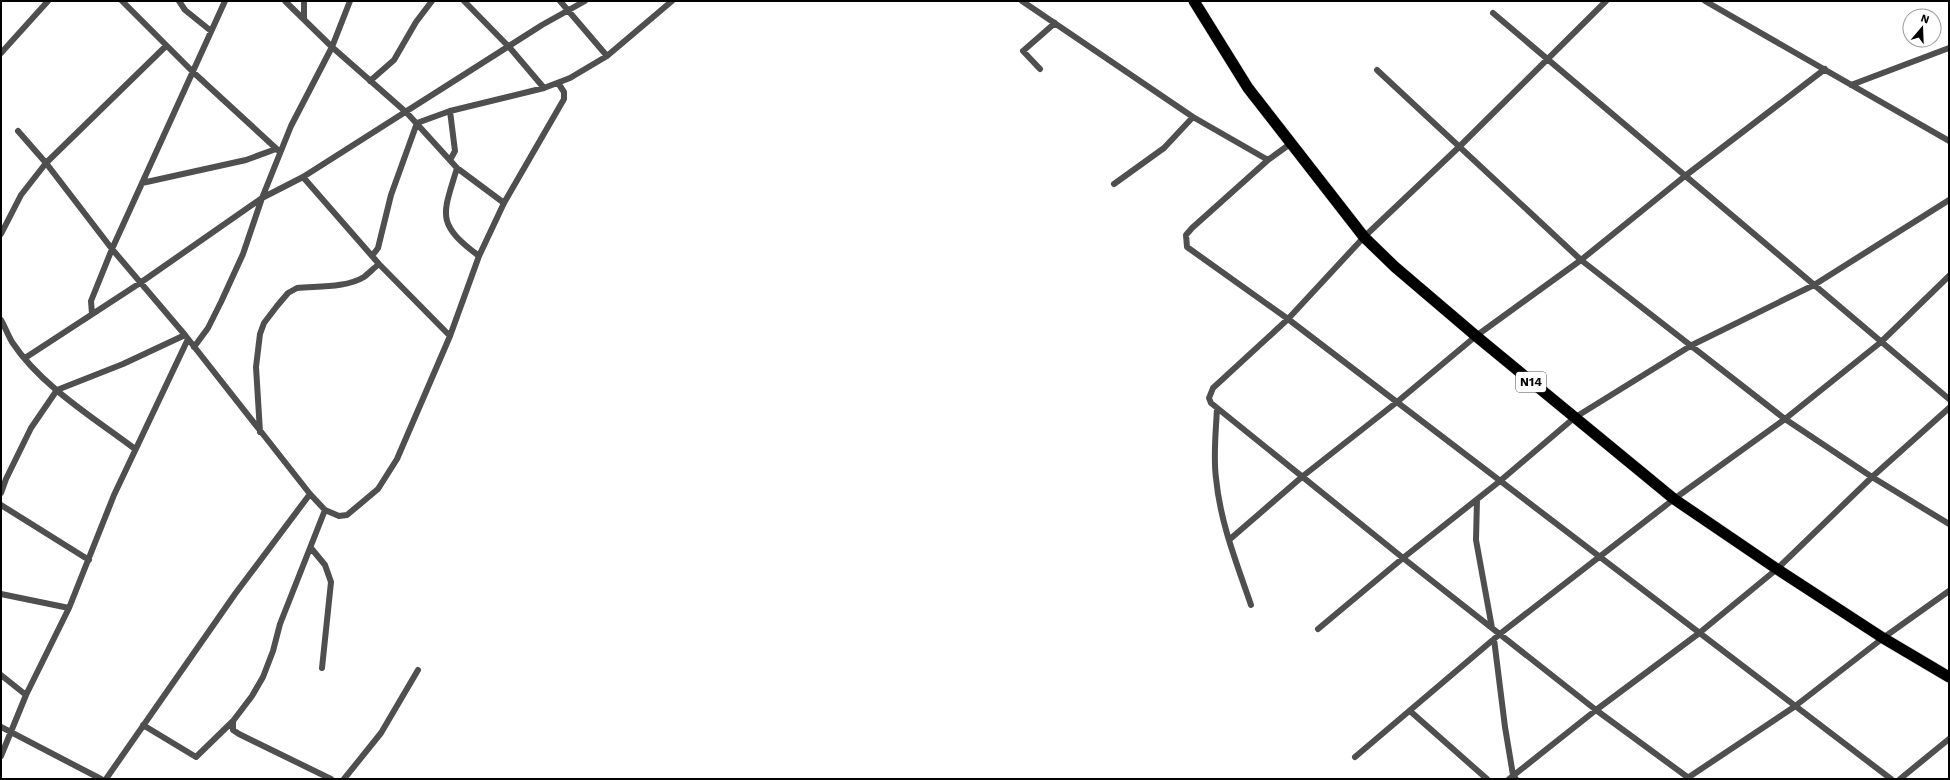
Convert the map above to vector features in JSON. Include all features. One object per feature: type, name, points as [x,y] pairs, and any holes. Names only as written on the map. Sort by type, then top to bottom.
[{"type":"highway","name":"N14","points":[[1194,1],[1248,88],[1290,144],[1364,237],[1395,267],[1574,418],[1674,499],[1777,569],[1884,638],[1949,676]]},
{"type":"street","points":[[1,53],[48,1]]},
{"type":"street","points":[[122,1],[192,72],[278,151]]},
{"type":"street","points":[[179,1],[185,10],[211,31]]},
{"type":"street","points":[[92,314],[91,301],[112,249],[225,1]]},
{"type":"street","points":[[285,1],[332,47],[407,113],[457,168],[504,204]]},
{"type":"street","points":[[304,1],[304,18]]},
{"type":"street","points":[[194,347],[208,328],[221,302],[242,254],[278,151],[332,47],[350,1]]},
{"type":"street","points":[[370,81],[394,60],[424,10],[432,1]]},
{"type":"street","points":[[464,1],[510,48],[544,88]]},
{"type":"street","points":[[560,1],[607,56]]},
{"type":"street","points":[[25,358],[140,283],[262,198],[303,177],[585,1]]},
{"type":"street","points":[[417,123],[450,111],[544,88],[558,83],[607,56],[672,1]]},
{"type":"street","points":[[1022,1],[1193,117],[1268,160]]},
{"type":"street","points":[[1606,1],[1459,147],[1364,237],[1288,319],[1213,388],[1209,398],[1211,403],[1403,558],[1492,628],[1501,633],[1596,710],[1688,778],[1794,707],[1884,638],[1949,591]]},
{"type":"street","points":[[1705,1],[1949,141]]},
{"type":"street","points":[[1493,13],[1949,399]]},
{"type":"street","points":[[1040,69],[1023,51],[1055,23]]},
{"type":"street","points":[[1,234],[21,195],[46,163],[166,46]]},
{"type":"street","points":[[1851,85],[1949,48]]},
{"type":"street","points":[[1376,70],[1581,260],[1785,419],[1872,477],[1949,524]]},
{"type":"street","points":[[1229,540],[1303,476],[1397,402],[1476,336],[1581,260],[1685,176],[1825,70]]},
{"type":"street","points":[[18,131],[46,163],[112,249],[187,337],[310,494],[325,510],[339,516],[347,515],[378,489],[397,459],[450,336],[479,256],[504,204],[564,99],[564,92],[558,83]]},
{"type":"street","points":[[450,111],[455,151],[450,160]]},
{"type":"street","points":[[1114,184],[1164,148],[1193,117]]},
{"type":"street","points":[[372,256],[378,248],[391,195],[417,123]]},
{"type":"street","points":[[1290,144],[1268,160],[1192,228],[1185,240],[1187,247],[1288,319],[1698,634],[1891,779]]},
{"type":"street","points":[[142,183],[246,160],[278,151]]},
{"type":"street","points":[[457,168],[445,215],[452,232],[479,256]]},
{"type":"street","points":[[303,177],[379,264],[450,336]]},
{"type":"street","points":[[1318,629],[1403,558],[1477,500],[1574,418],[1692,345],[1814,285],[1949,200]]},
{"type":"street","points":[[260,432],[256,368],[260,334],[270,316],[291,290],[356,281],[365,276],[379,264]]},
{"type":"street","points":[[1355,757],[1501,633],[1674,499],[1785,419],[1881,342],[1949,276]]},
{"type":"street","points":[[1,320],[12,341],[25,358],[57,390],[136,449]]},
{"type":"street","points":[[1,493],[6,479],[31,428],[57,390],[187,337]]},
{"type":"street","points":[[1,756],[26,695],[69,608],[114,495],[187,337]]},
{"type":"street","points":[[1217,408],[1216,477],[1219,500],[1229,540],[1251,605]]},
{"type":"street","points":[[1513,778],[1596,710],[1698,634],[1777,569],[1872,477],[1949,408]]},
{"type":"street","points":[[106,779],[235,594],[310,494]]},
{"type":"street","points":[[1477,500],[1476,540],[1492,628]]},
{"type":"street","points":[[1,505],[89,560]]},
{"type":"street","points":[[143,725],[196,757],[233,721],[252,696],[263,677],[273,651],[280,624],[325,510]]},
{"type":"street","points":[[311,548],[324,566],[331,582],[322,668]]},
{"type":"street","points":[[1,594],[69,608]]},
{"type":"street","points":[[1494,639],[1513,778]]},
{"type":"street","points":[[344,779],[381,733],[418,670]]},
{"type":"street","points":[[1,675],[26,695]]},
{"type":"street","points":[[1410,711],[1487,779]]},
{"type":"street","points":[[233,721],[233,730],[239,734],[331,779]]},
{"type":"street","points":[[1,727],[101,779]]},
{"type":"street","points":[[1900,779],[1949,739]]}]
